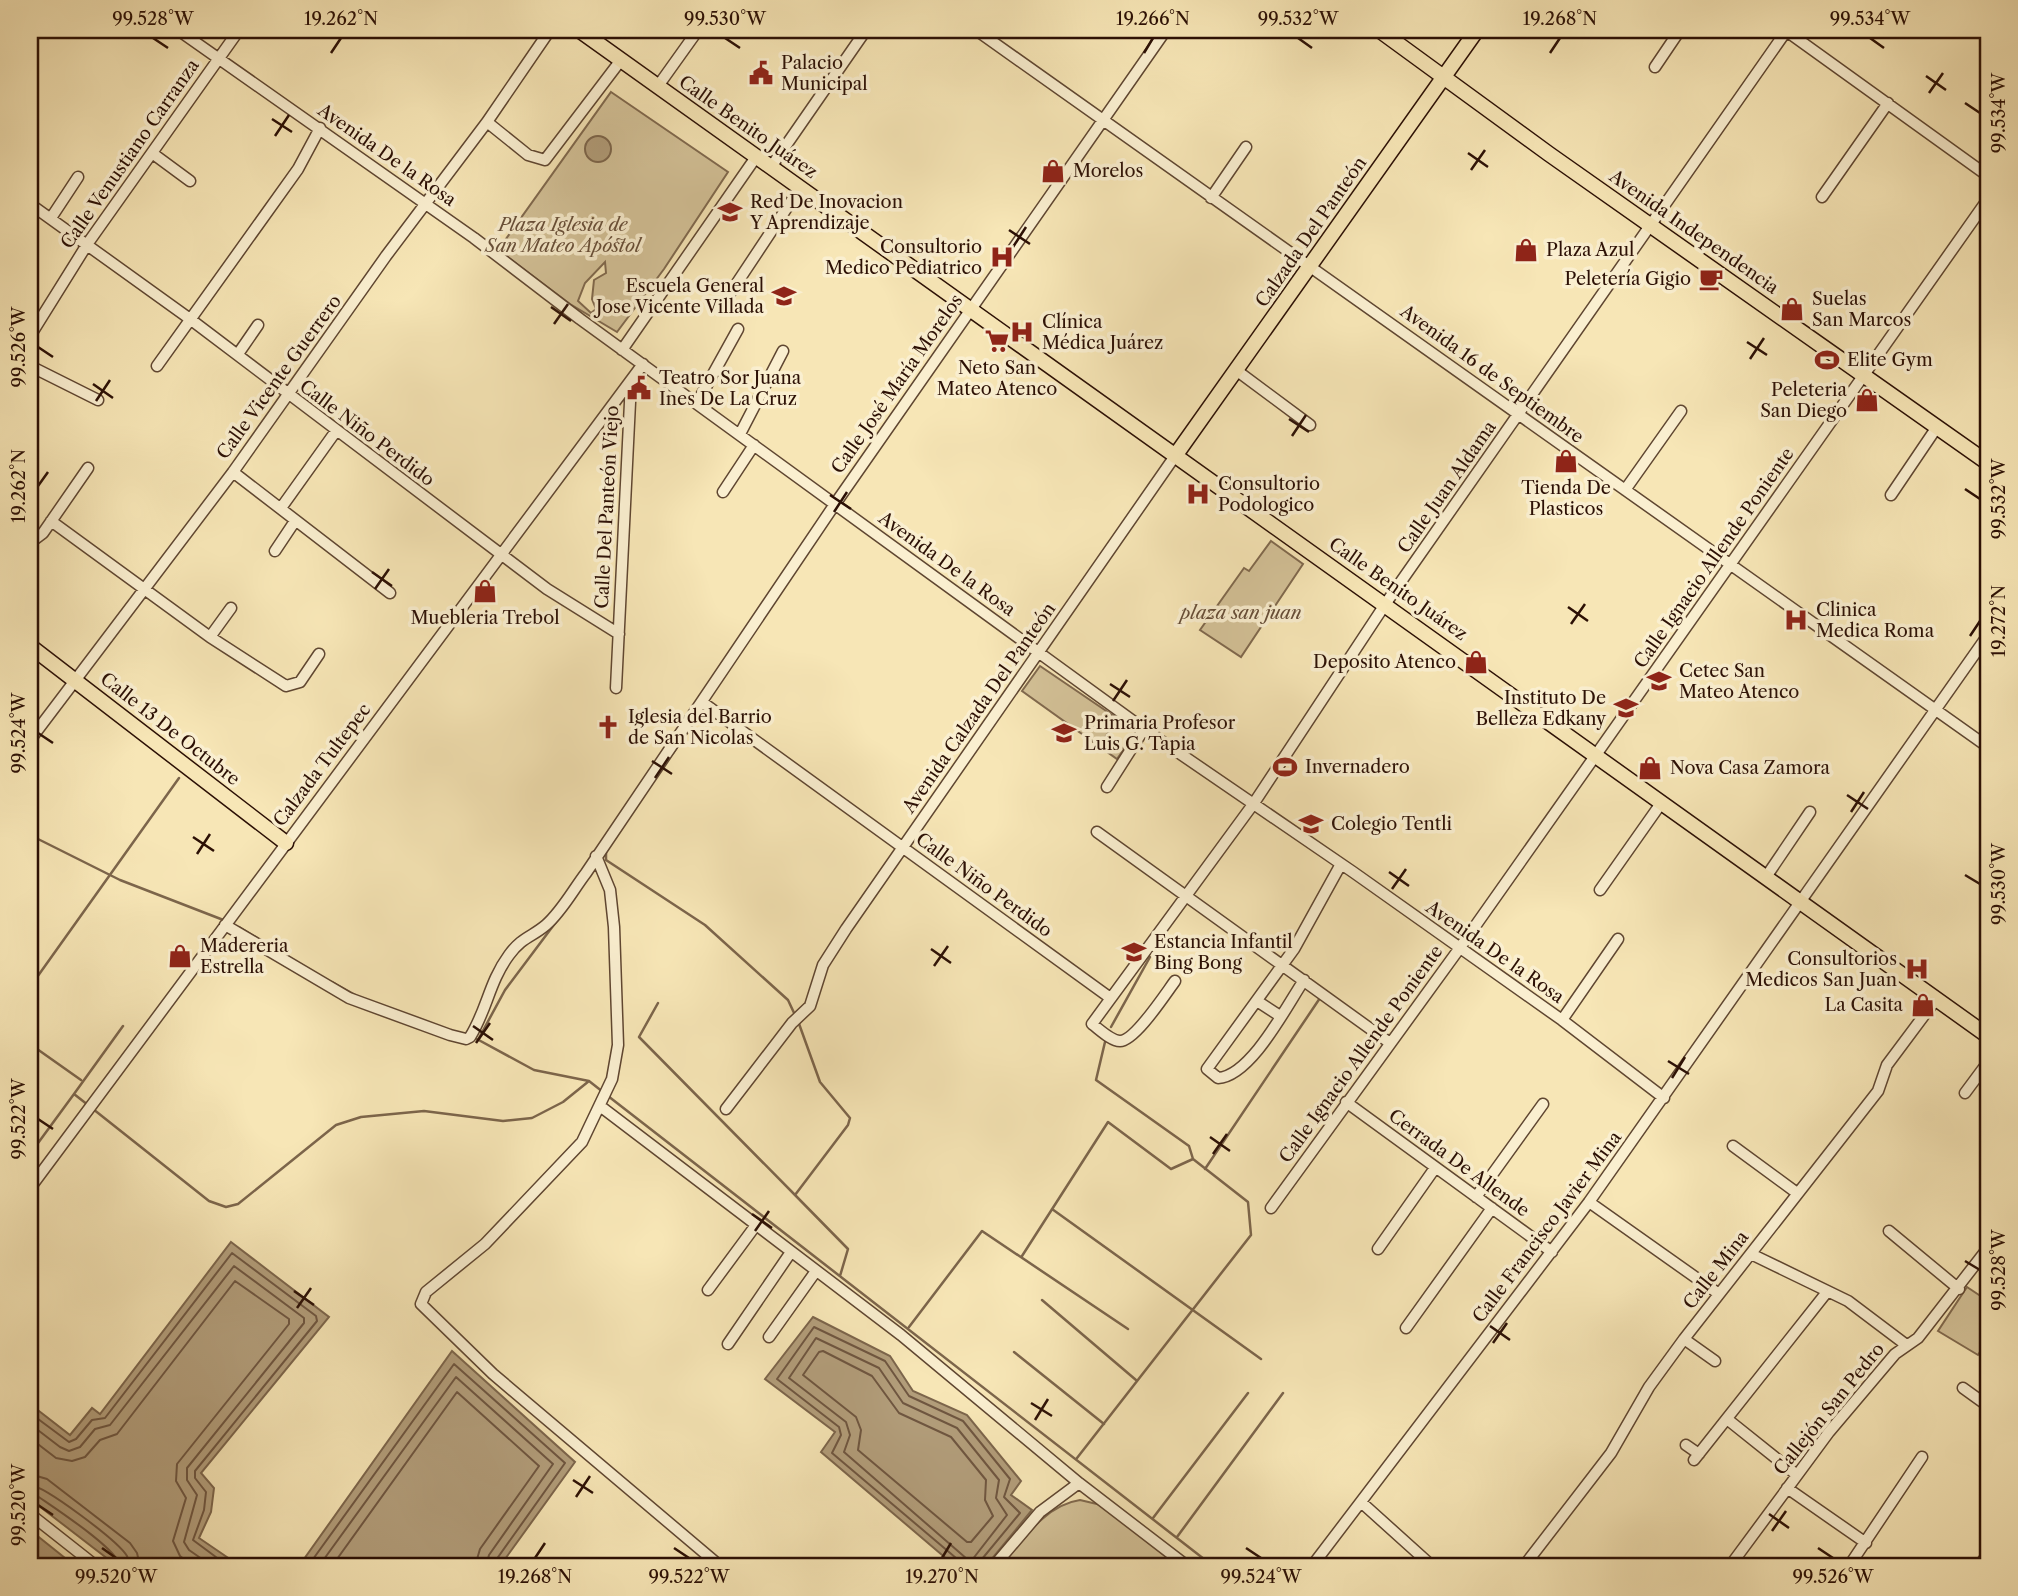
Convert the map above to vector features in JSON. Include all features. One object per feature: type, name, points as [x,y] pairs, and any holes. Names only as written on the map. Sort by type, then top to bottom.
[{"type":"main road","name":"Calle Benito Juárez","points":[[579,30],[1175,456],[1386,603],[1988,1036]]},
{"type":"main road","name":"Avenida Independencia","points":[[1379,30],[1988,463]]},
{"type":"main road","name":"Calzada Del Panteón","points":[[1175,456],[1477,30]]},
{"type":"main road","name":"Calle 13 De Octubre","points":[[30,646],[286,843]]},
{"type":"street","name":"Avenida De la Rosa","points":[[178,30],[427,204],[622,350],[1144,729],[1254,803],[1562,1020],[1664,1098]]},
{"type":"street","name":"Calle Venustiano Carranza","points":[[30,336],[88,243],[239,30]]},
{"type":"street","name":"Calle Vicente Guerrero","points":[[30,740],[143,587],[233,472],[487,122],[550,30]]},
{"type":"street","points":[[658,86],[698,30]]},
{"type":"street","points":[[771,167],[866,30]]},
{"type":"street","name":"Avenida 16 de Septiembre","points":[[976,30],[1988,747]]},
{"type":"street","name":"Calle José María Morelos","points":[[225,925],[349,998],[466,1039],[478,1022],[488,989],[509,956],[527,935],[539,931],[553,918],[835,504],[1166,30]]},
{"type":"street","points":[[1654,67],[1680,30]]},
{"type":"street","points":[[1786,30],[1988,176]]},
{"type":"street","name":"Calle Juan Aldama","points":[[1175,981],[1136,1030],[1119,1041],[1092,1024],[1254,803],[1386,603],[1652,226],[1786,30]]},
{"type":"street","points":[[487,122],[528,155],[545,160],[621,60]]},
{"type":"street","points":[[1822,197],[1888,103]]},
{"type":"street","points":[[157,366],[298,169],[320,128]]},
{"type":"street","points":[[1211,198],[1246,147]]},
{"type":"street","points":[[152,153],[190,181]]},
{"type":"street","points":[[622,350],[756,157]]},
{"type":"street","points":[[51,218],[78,177]]},
{"type":"street","points":[[729,295],[800,188]]},
{"type":"street","name":"Calle Ignacio Allende Poniente","points":[[1270,1208],[1459,949],[1988,199]]},
{"type":"street","name":"Calle Niño Perdido","points":[[30,204],[88,243],[238,354],[288,395],[547,589],[619,634]]},
{"type":"street","points":[[238,354],[258,325]]},
{"type":"street","points":[[697,403],[738,329]]},
{"type":"street","points":[[740,434],[783,351]]},
{"type":"street","name":"Calzada Tultepec","points":[[30,1188],[643,364]]},
{"type":"street","points":[[30,366],[98,400]]},
{"type":"street","points":[[1236,370],[1310,425]]},
{"type":"street","name":"Calle Del Panteón Viejo","points":[[616,688],[631,382]]},
{"type":"street","points":[[1625,490],[1681,411]]},
{"type":"street","points":[[1891,495],[1937,427]]},
{"type":"street","points":[[281,508],[336,431]]},
{"type":"street","points":[[723,492],[754,445]]},
{"type":"street","name":"Avenida Calzada Del Panteón","points":[[726,1109],[792,1023],[805,1012],[812,1000],[815,983],[846,929],[1175,456]]},
{"type":"street","points":[[30,536],[39,537],[88,468]]},
{"type":"street","points":[[233,472],[390,593]]},
{"type":"street","points":[[275,551],[295,520]]},
{"type":"street","points":[[51,521],[210,637],[286,686],[300,682],[319,654]]},
{"type":"street","points":[[210,637],[231,608]]},
{"type":"street","name":"Calle Francisco Javier Mina","points":[[1312,1566],[1589,1202],[1938,711],[1988,635]]},
{"type":"street","name":"Calle Niño Perdido","points":[[702,702],[1110,997]]},
{"type":"street","points":[[1107,787],[1144,729]]},
{"type":"street","points":[[1600,890],[1662,802]]},
{"type":"street","points":[[1766,877],[1810,812]]},
{"type":"street","points":[[1097,832],[1390,1043]]},
{"type":"street","points":[[596,856],[610,890],[614,927],[618,1045],[612,1079],[589,1132],[568,1158],[485,1244],[426,1292],[421,1304],[493,1374],[720,1566]]},
{"type":"street","points":[[1304,980],[1249,1061],[1235,1074],[1218,1078],[1207,1069],[1309,926],[1341,864]]},
{"type":"street","points":[[1562,1020],[1618,939]]},
{"type":"street","name":"Calle Mina","points":[[1524,1566],[1611,1453],[1649,1387],[1684,1339],[1878,1091],[1885,1069],[1937,998]]},
{"type":"street","points":[[1257,1001],[1280,1016]]},
{"type":"street","points":[[1965,1093],[1988,1062]]},
{"type":"street","points":[[601,1101],[756,1225],[901,1335],[1079,1483],[1187,1566]]},
{"type":"street","name":"Cerrada De Allende","points":[[1346,1102],[1552,1252]]},
{"type":"street","points":[[1476,1196],[1543,1104]]},
{"type":"street","points":[[1734,1146],[1797,1193]]},
{"type":"street","points":[[1378,1249],[1435,1168]]},
{"type":"street","points":[[1589,1202],[1719,1294]]},
{"type":"street","points":[[1406,1328],[1492,1208]]},
{"type":"street","points":[[708,1290],[756,1225]]},
{"type":"street","points":[[1889,1231],[1959,1289]]},
{"type":"street","name":"Callejón San Pedro","points":[[1730,1566],[1829,1432],[1905,1344],[1918,1338],[1959,1289],[1988,1248]]},
{"type":"street","points":[[728,1344],[791,1252]]},
{"type":"street","points":[[1751,1254],[1848,1301],[1905,1344]]},
{"type":"street","points":[[769,1338],[816,1271]]},
{"type":"street","points":[[1686,1445],[1696,1457],[1827,1292]]},
{"type":"street","points":[[1684,1339],[1715,1362]]},
{"type":"street","points":[[1963,1388],[1988,1406]]},
{"type":"street","points":[[1727,1419],[1797,1475]]},
{"type":"street","points":[[1850,1566],[1922,1457]]},
{"type":"street","points":[[994,1566],[1040,1512],[1079,1483]]},
{"type":"street","points":[[1787,1488],[1866,1543]]},
{"type":"street","points":[[1361,1502],[1432,1566]]},
{"type":"street","points":[[30,1514],[96,1566]]},
{"type":"street","points":[[1979,1566],[1988,1554]]},
{"type":"green space","name":"Plaza Iglesia de San Mateo Apóstol","points":[[611,92],[728,172],[664,269],[617,332],[570,304],[498,250]],"holes":[[[605,262],[606,273],[594,280],[592,299],[596,309],[591,313],[578,301],[585,283]]]},
{"type":"green space","name":"plaza san juan","points":[[1271,541],[1303,564],[1241,657],[1200,630],[1244,568],[1249,571]]},
{"type":"green space","points":[[1040,666],[1118,719],[1106,736],[1124,749],[1117,759],[1022,691]]},
{"type":"green space","points":[[1967,1287],[1988,1301],[1988,1339],[1978,1355],[1938,1331]]},
{"type":"green space","points":[[1080,1500],[1101,1505],[1178,1566],[1001,1566],[1045,1516],[1067,1503]]},
{"type":"water","points":[[598,136],[607,140],[611,149],[607,158],[598,162],[589,158],[585,149],[589,140]]},
{"type":"water","points":[[231,1242],[329,1317],[201,1473],[214,1488],[211,1512],[199,1538],[240,1566],[117,1566],[30,1499],[30,1404],[70,1435],[92,1408],[100,1414]]},
{"type":"water","points":[[813,1317],[890,1356],[913,1391],[967,1415],[1021,1481],[1011,1495],[1032,1510],[986,1566],[955,1566],[821,1452],[835,1432],[765,1379]]},
{"type":"water","points":[[452,1351],[575,1462],[500,1566],[299,1566]]},
{"type":"water","points":[[30,1530],[75,1566],[30,1566]]},
{"type":"waterway","points":[[673,753],[703,710]]},
{"type":"waterway","points":[[30,987],[179,778]]},
{"type":"waterway","points":[[30,835],[120,880],[226,921]]},
{"type":"waterway","points":[[606,851],[606,860],[705,925],[788,1000],[795,1015]]},
{"type":"waterway","points":[[479,1038],[505,990],[556,922]]},
{"type":"waterway","points":[[239,927],[257,938]]},
{"type":"waterway","points":[[1111,1027],[1150,957]]},
{"type":"waterway","points":[[332,982],[357,996]]},
{"type":"waterway","points":[[1205,1169],[1320,998]]},
{"type":"waterway","points":[[658,1003],[639,1037],[795,1195]]},
{"type":"waterway","points":[[798,1021],[820,1082],[850,1118],[848,1125],[795,1195],[848,1249],[840,1276]]},
{"type":"waterway","points":[[74,1094],[123,1026]]},
{"type":"waterway","points":[[475,1038],[534,1070],[589,1081],[603,1092]]},
{"type":"waterway","points":[[1077,1458],[1251,1235],[1248,1202],[1193,1159],[1189,1146],[1096,1080],[1105,1042]]},
{"type":"waterway","points":[[30,1044],[81,1080]]},
{"type":"waterway","points":[[93,1109],[209,1201],[226,1207],[238,1204],[336,1125],[361,1117],[424,1111],[503,1121],[532,1118],[563,1102],[589,1081]]},
{"type":"waterway","points":[[30,1154],[74,1094],[88,1105]]},
{"type":"waterway","points":[[608,1096],[1213,1566]]},
{"type":"waterway","points":[[1022,1256],[1108,1122],[1171,1169],[1193,1159]]},
{"type":"waterway","points":[[1052,1209],[1261,1359]]},
{"type":"waterway","points":[[909,1327],[982,1231],[1128,1329]]},
{"type":"waterway","points":[[1042,1300],[1136,1380]]},
{"type":"waterway","points":[[1014,1352],[1104,1424]]},
{"type":"waterway","points":[[1153,1518],[1248,1393]]},
{"type":"waterway","points":[[1177,1537],[1283,1393]]},
{"type":"place","name":"Palacio Municipal","points":[[761,73]]},
{"type":"place","name":"Morelos","points":[[1053,171]]},
{"type":"place","name":"Red De Inovacion Y Aprendizaje","points":[[730,212]]},
{"type":"place","name":"Plaza Azul","points":[[1526,250]]},
{"type":"place","name":"Consultorio Medico Pediatrico","points":[[1002,257]]},
{"type":"place","name":"Peletería Gigio","points":[[1711,279]]},
{"type":"place","name":"Escuela General Jose Vicente Villada","points":[[784,296]]},
{"type":"place","name":"Suelas San Marcos","points":[[1792,309]]},
{"type":"place","name":"Clínica Médica Juárez","points":[[1022,332]]},
{"type":"place","name":"Neto San Mateo Atenco","points":[[997,341]]},
{"type":"place","name":"Elite Gym","points":[[1827,360]]},
{"type":"place","name":"Teatro Sor Juana Ines De La Cruz","points":[[639,388]]},
{"type":"place","name":"Peleteria San Diego","points":[[1867,400]]},
{"type":"place","name":"Tienda De Plasticos","points":[[1566,461]]},
{"type":"place","name":"Consultorio Podologico","points":[[1198,494]]},
{"type":"place","name":"Muebleria Trebol","points":[[485,591]]},
{"type":"place","name":"Clinica Medica Roma","points":[[1796,620]]},
{"type":"place","name":"Deposito Atenco","points":[[1476,662]]},
{"type":"place","name":"Cetec San Mateo Atenco","points":[[1659,681]]},
{"type":"place","name":"Instituto De Belleza Edkany","points":[[1626,708]]},
{"type":"place","name":"Iglesia del Barrio de San Nicolas","points":[[608,727]]},
{"type":"place","name":"Primaria Profesor Luis G. Tapia","points":[[1064,733]]},
{"type":"place","name":"Invernadero","points":[[1285,767]]},
{"type":"place","name":"Nova Casa Zamora","points":[[1650,768]]},
{"type":"place","name":"Colegio Tentli","points":[[1311,824]]},
{"type":"place","name":"Estancia Infantil Bing Bong","points":[[1134,952]]},
{"type":"place","name":"Madereria Estrella","points":[[180,956]]},
{"type":"place","name":"Consultorios Medicos San Juan","points":[[1917,969]]},
{"type":"place","name":"La Casita","points":[[1923,1005]]}]
